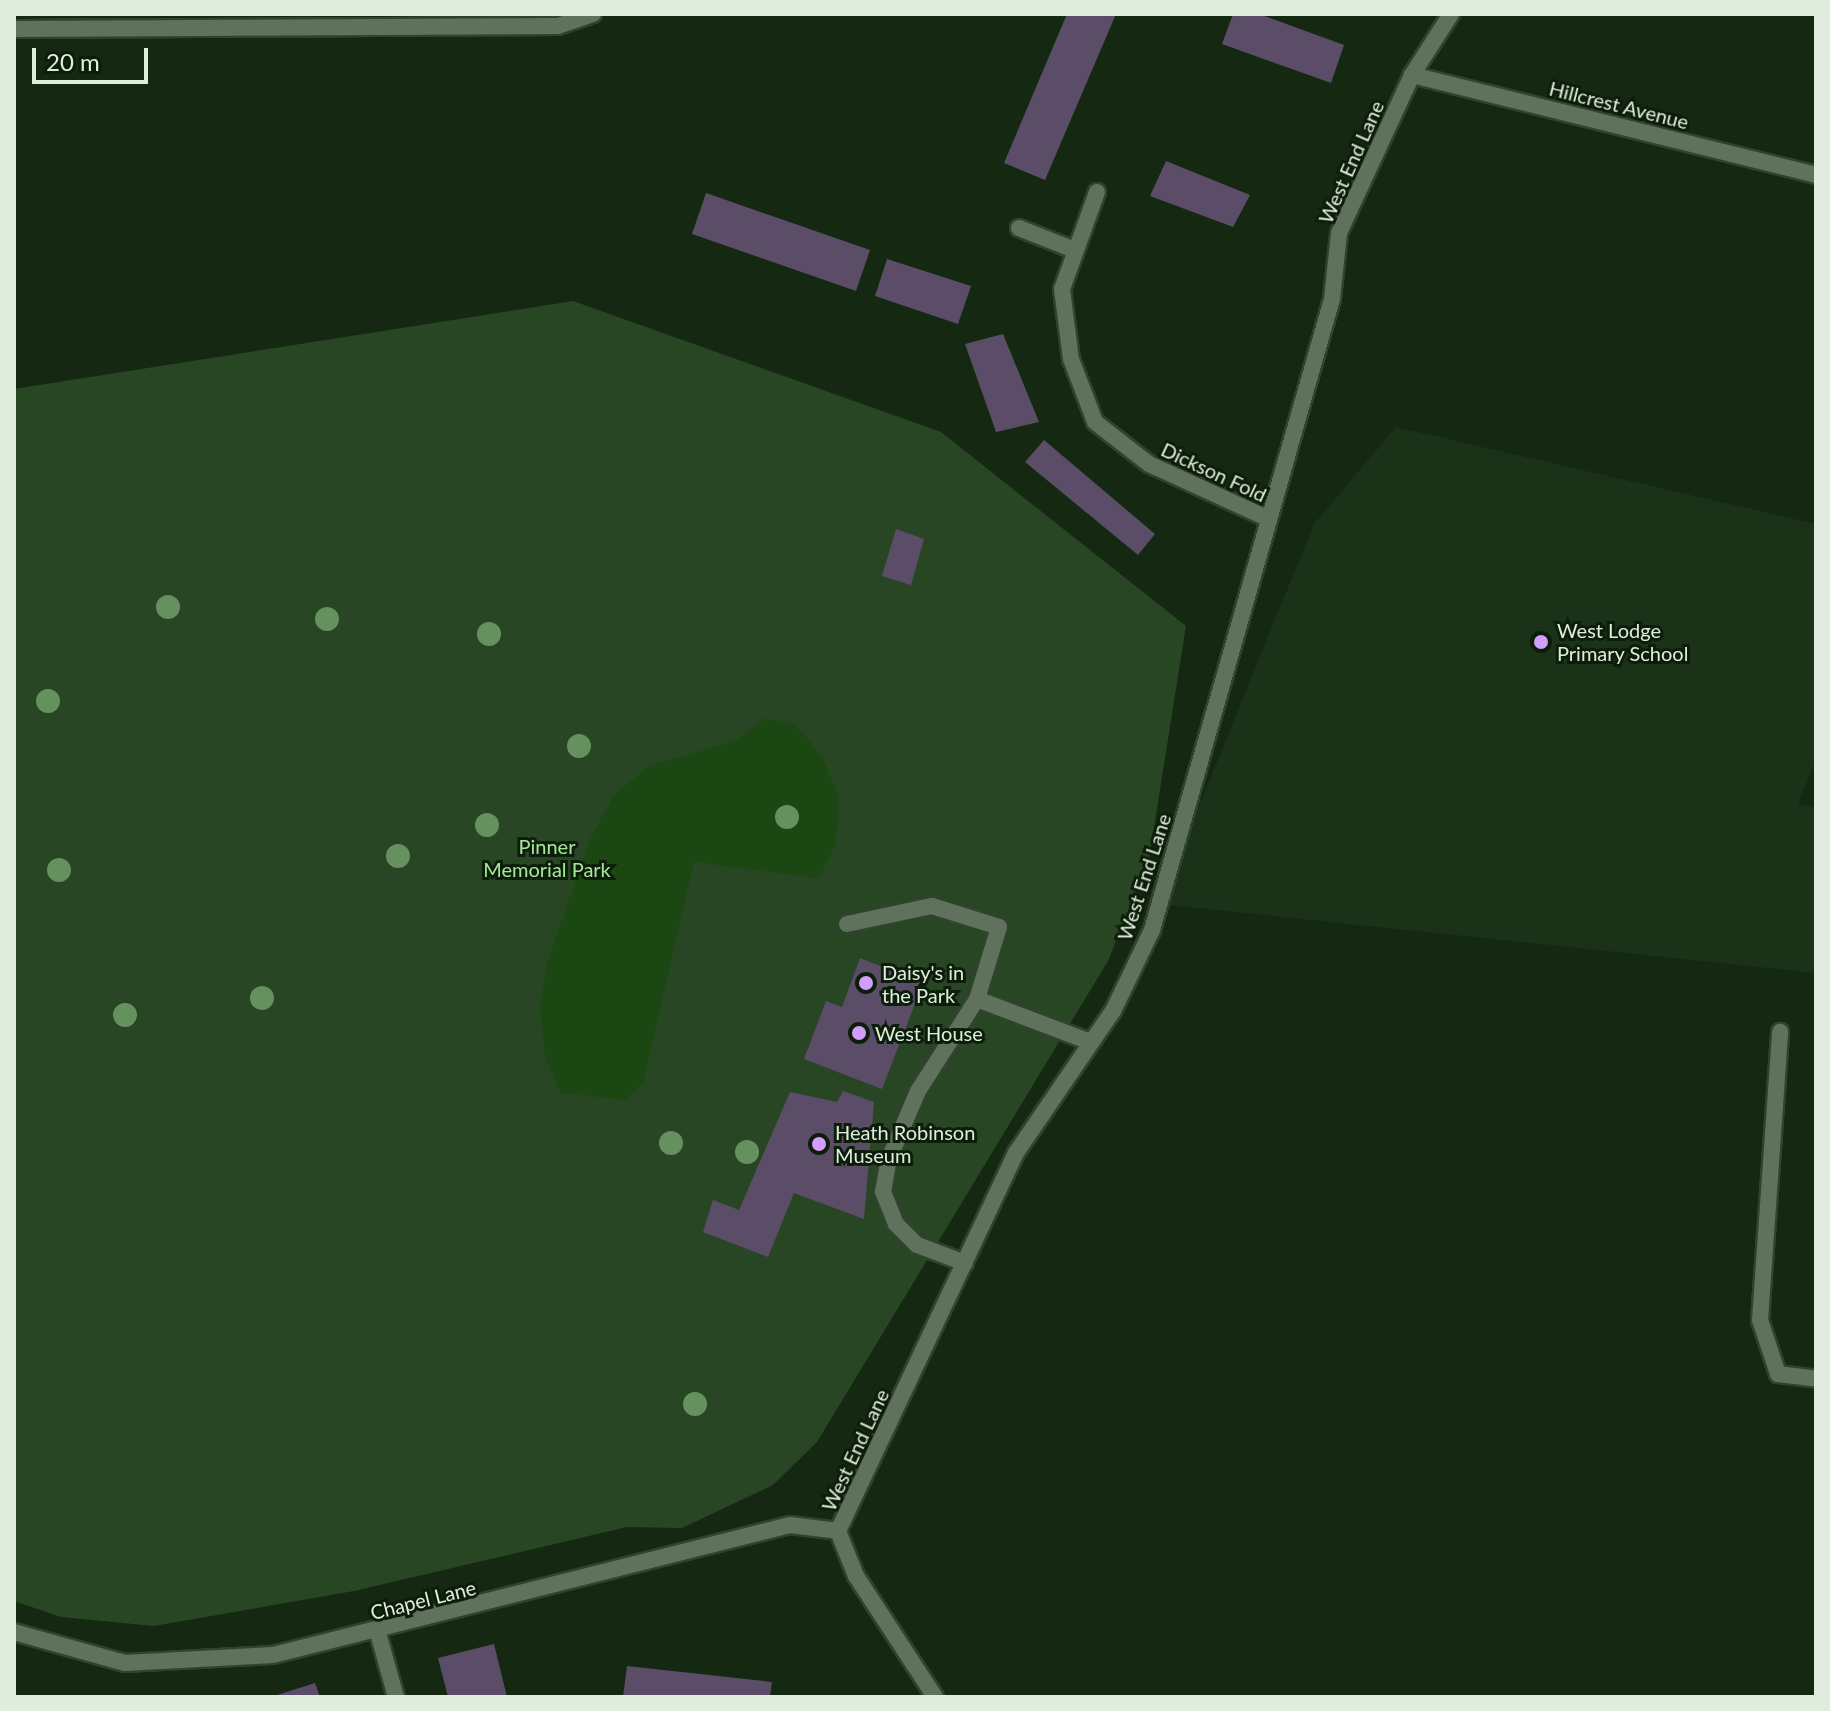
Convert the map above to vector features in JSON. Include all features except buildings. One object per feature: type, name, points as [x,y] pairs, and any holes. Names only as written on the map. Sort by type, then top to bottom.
[{"type":"street","points":[[14,29],[558,26],[593,14]]},
{"type":"street","name":"West End Lane","points":[[935,1697],[856,1576],[838,1531],[1016,1153],[1113,1011],[1152,930],[1332,299],[1339,233],[1412,75],[1451,14]]},
{"type":"street","name":"Hillcrest Avenue","points":[[1412,75],[1816,175]]},
{"type":"street","name":"Dickson Fold","points":[[1097,192],[1072,249],[1064,303],[1071,359],[1095,422],[1149,464],[1269,519]]},
{"type":"street","points":[[1019,228],[1072,249]]},
{"type":"street","points":[[847,924],[932,906],[999,927],[977,999],[918,1091],[889,1159],[883,1192],[896,1224],[917,1245],[965,1263]]},
{"type":"street","points":[[977,999],[1090,1042]]},
{"type":"street","points":[[1780,1032],[1760,1320],[1778,1374],[1816,1379]]},
{"type":"street","name":"Chapel Lane","points":[[14,1632],[125,1663],[273,1655],[378,1633],[790,1525],[838,1531]]},
{"type":"street","points":[[378,1633],[396,1697]]},
{"type":"shaded area","name":"West Lodge Primary School","points":[[1396,427],[1816,524],[1816,760],[1798,804],[1816,808],[1816,973],[1159,904],[1314,524]]},
{"type":"shaded area","points":[[766,718],[796,725],[822,757],[839,796],[836,843],[819,878],[694,862],[643,1083],[626,1100],[561,1093],[545,1056],[540,1009],[546,967],[589,841],[614,795],[649,766],[734,741]]},
{"type":"green space","name":"Pinner Memorial Park","points":[[573,301],[941,432],[1186,626],[1149,859],[1108,961],[817,1442],[773,1485],[682,1528],[627,1527],[354,1591],[154,1626],[61,1617],[14,1601],[14,389]]},
{"type":"place","name":"West Lodge Primary School","points":[[1541,642]]},
{"type":"place","name":"Daisy's in the Park","points":[[866,983]]},
{"type":"place","name":"West House","points":[[859,1033]]},
{"type":"place","name":"Heath Robinson Museum","points":[[819,1144]]}]
